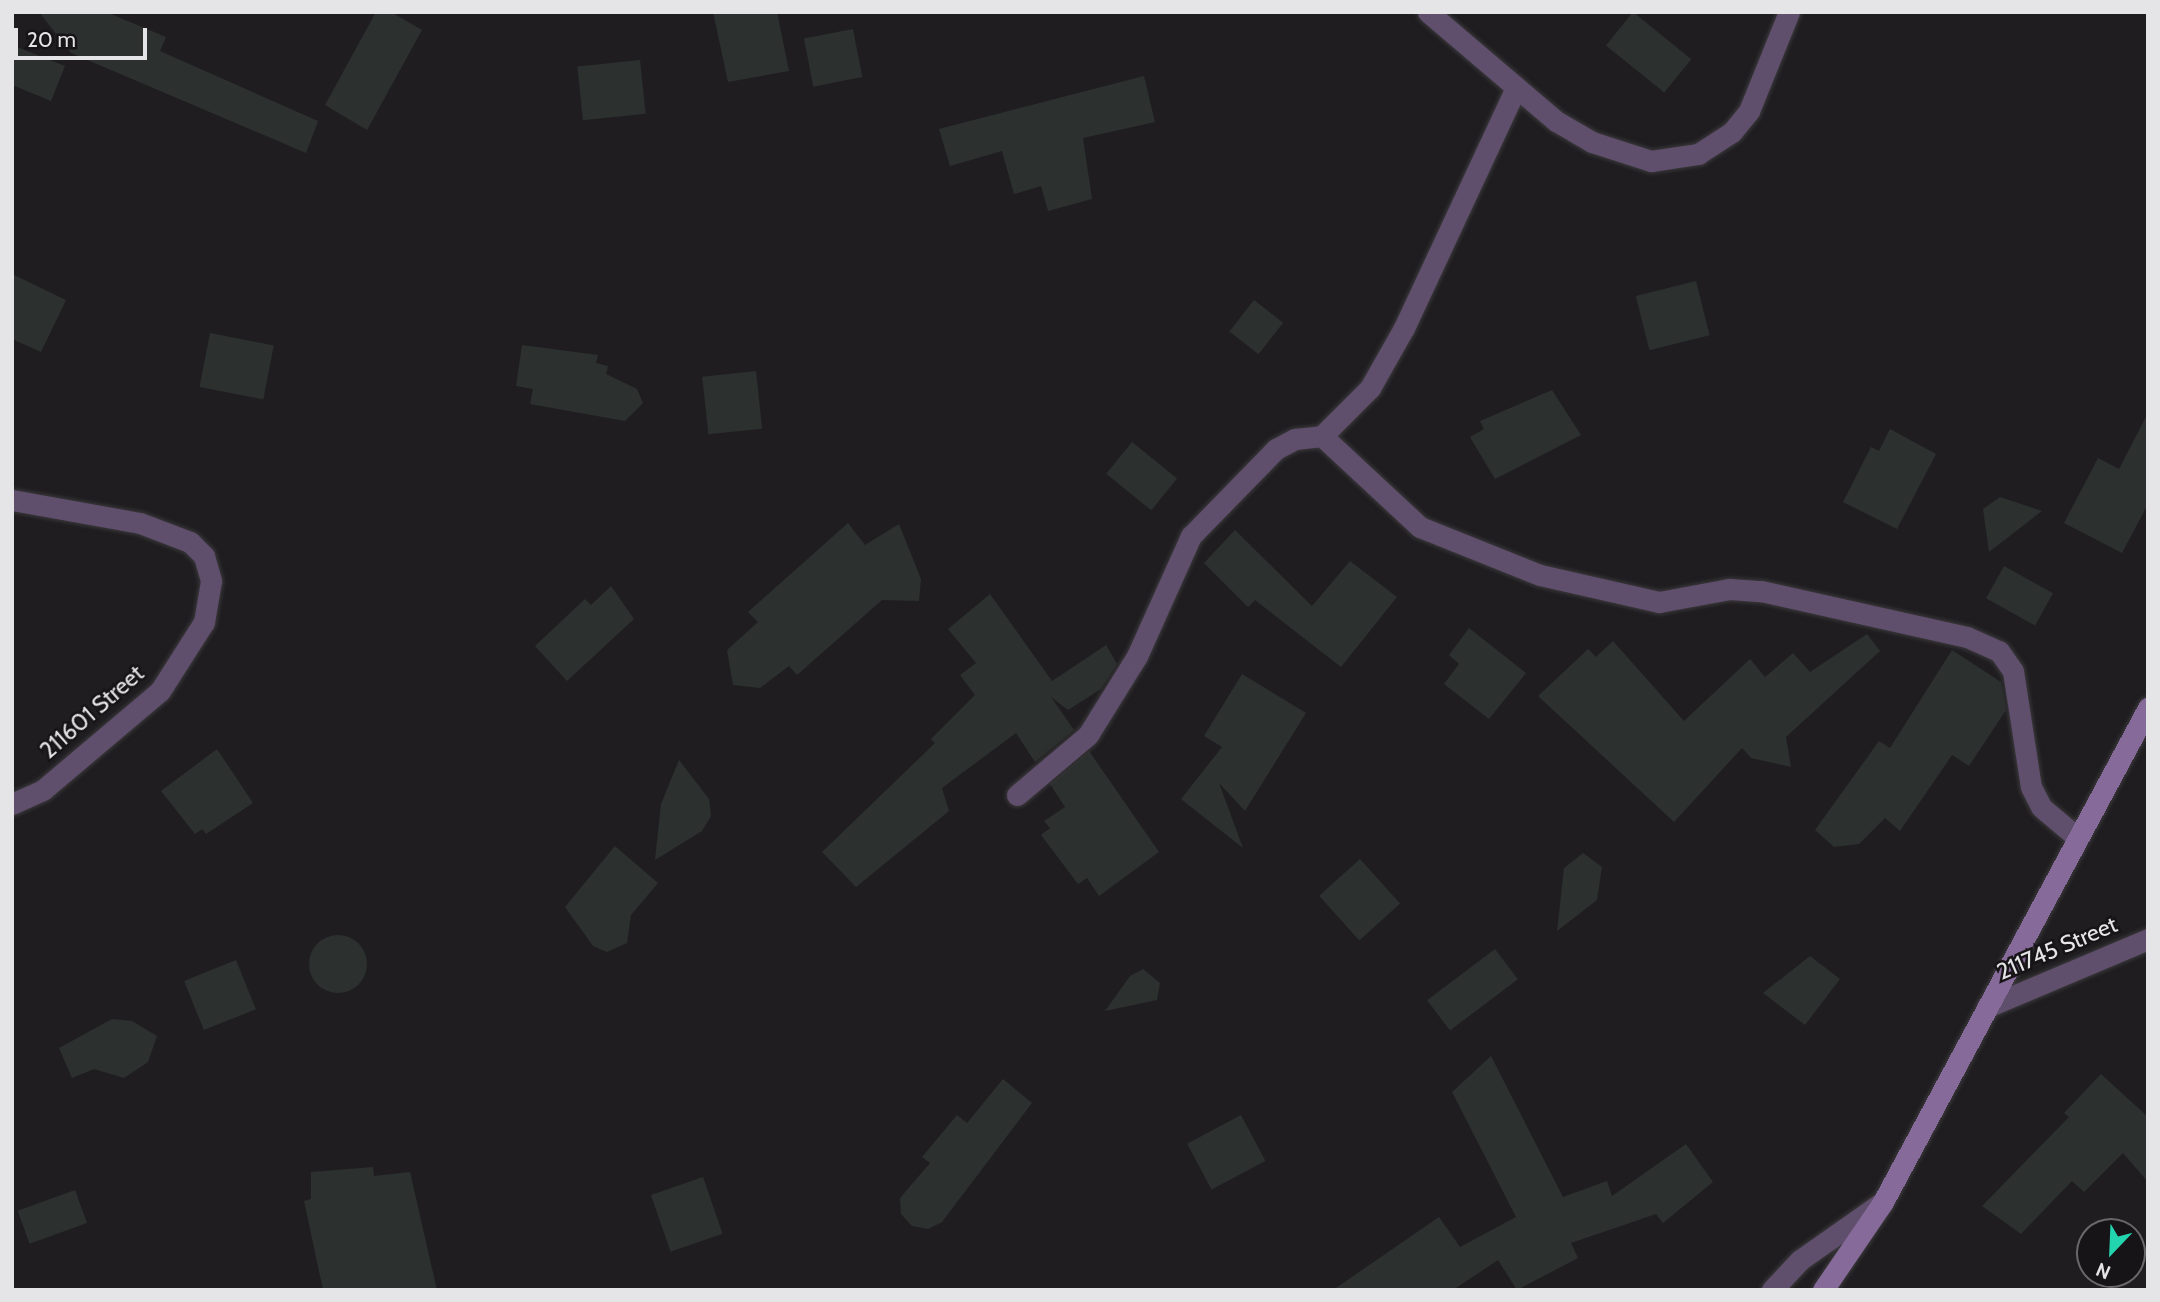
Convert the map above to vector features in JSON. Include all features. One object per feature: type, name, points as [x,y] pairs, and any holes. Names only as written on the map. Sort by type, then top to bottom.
[{"type":"street","points":[[1428,12],[1516,88],[1592,142],[1651,161],[1698,154],[1732,132],[1749,111],[1789,12]]},
{"type":"street","points":[[1017,795],[1088,736],[1137,656],[1191,536],[1276,449],[1295,439],[1322,436],[1370,388],[1404,328],[1516,88]]},
{"type":"street","points":[[1322,436],[1420,527],[1540,575],[1659,602],[1729,589],[1761,591],[1967,637],[1999,651],[2013,671],[2031,787],[2041,807],[2078,838]]},
{"type":"street","name":"211601 Street","points":[[12,500],[140,523],[190,542],[204,556],[211,581],[204,622],[160,691],[43,790],[12,804]]},
{"type":"street","points":[[1823,1290],[1883,1202],[2148,708]]},
{"type":"street","name":"211745 Street","points":[[1987,1007],[2148,939]]},
{"type":"street","points":[[1772,1290],[1800,1259],[1883,1202]]},
{"type":"building","points":[[39,12],[106,12],[166,37],[160,51],[318,121],[306,153],[71,53]]},
{"type":"building","points":[[376,12],[391,12],[422,30],[367,130],[325,105]]},
{"type":"building","points":[[713,12],[777,12],[789,71],[728,82]]},
{"type":"building","points":[[1633,12],[1691,59],[1664,93],[1606,45]]},
{"type":"building","points":[[853,29],[862,77],[813,87],[804,39]]},
{"type":"building","points":[[12,45],[65,66],[51,101],[12,85]]},
{"type":"building","points":[[640,60],[646,114],[583,120],[577,67]]},
{"type":"building","points":[[1144,76],[1155,122],[1083,138],[1092,199],[1048,211],[1041,186],[1014,194],[1002,151],[950,166],[939,129]]},
{"type":"building","points":[[12,274],[66,300],[41,352],[12,339]]},
{"type":"building","points":[[1696,281],[1710,335],[1649,350],[1636,296]]},
{"type":"building","points":[[1254,300],[1283,323],[1259,354],[1229,332]]},
{"type":"building","points":[[210,333],[274,345],[263,399],[200,387]]},
{"type":"building","points":[[522,345],[598,355],[596,363],[608,366],[606,374],[637,389],[643,403],[625,421],[530,404],[533,389],[516,386]]},
{"type":"building","points":[[756,371],[762,429],[708,434],[702,377]]},
{"type":"building","points":[[1552,390],[1581,435],[1495,479],[1470,437],[1484,429],[1480,421]]},
{"type":"building","points":[[2148,413],[2148,504],[2122,553],[2064,523],[2098,458],[2119,469]]},
{"type":"building","points":[[1890,429],[1936,454],[1897,529],[1843,502],[1871,447],[1879,451]]},
{"type":"building","points":[[1132,442],[1177,479],[1151,510],[1106,474]]},
{"type":"building","points":[[2000,497],[2042,511],[1989,552],[1983,509]]},
{"type":"building","points":[[848,523],[865,545],[899,524],[921,579],[919,601],[882,600],[797,675],[789,666],[760,688],[733,685],[727,650],[758,622],[748,612]]},
{"type":"building","points":[[1235,530],[1312,606],[1350,561],[1397,597],[1341,667],[1255,600],[1248,607],[1204,563]]},
{"type":"building","points":[[2004,566],[2053,593],[2035,626],[1986,598]]},
{"type":"building","points":[[611,586],[634,619],[567,681],[535,646],[585,599],[591,605]]},
{"type":"building","points":[[990,594],[1052,681],[1106,645],[1117,664],[1101,689],[1068,710],[1051,697],[1074,730],[1035,762],[1016,733],[942,788],[949,811],[856,887],[822,852],[935,743],[931,739],[975,695],[960,675],[976,663],[948,629]]},
{"type":"building","points":[[1469,628],[1526,673],[1489,719],[1444,684],[1459,664],[1449,655]]},
{"type":"building","points":[[1867,634],[1880,651],[1786,737],[1791,767],[1751,758],[1742,748],[1674,822],[1538,696],[1588,649],[1596,657],[1613,641],[1684,721],[1750,659],[1765,677],[1793,653],[1810,672]]},
{"type":"building","points":[[1952,650],[2001,682],[2006,710],[1969,766],[1952,755],[1900,831],[1885,818],[1859,844],[1834,847],[1815,830],[1879,741],[1890,748]]},
{"type":"building","points":[[1242,674],[1306,713],[1245,811],[1219,783],[1243,848],[1181,799],[1222,747],[1204,736]]},
{"type":"building","points":[[217,749],[253,803],[206,834],[202,829],[195,834],[161,791]]},
{"type":"building","points":[[1089,751],[1159,852],[1099,896],[1087,878],[1078,884],[1041,835],[1050,828],[1044,821],[1065,807],[1050,784]]},
{"type":"building","points":[[679,760],[709,799],[711,816],[702,831],[655,860],[661,804]]},
{"type":"building","points":[[615,846],[658,883],[631,915],[627,943],[607,952],[593,946],[565,907]]},
{"type":"building","points":[[1583,853],[1602,867],[1597,900],[1557,931],[1564,868]]},
{"type":"building","points":[[1360,859],[1400,904],[1359,940],[1319,896]]},
{"type":"building","points":[[332,935],[344,935],[359,943],[367,958],[367,970],[359,985],[344,993],[332,993],[317,985],[309,970],[309,958],[317,943]]},
{"type":"building","points":[[1495,949],[1518,979],[1450,1031],[1427,1000]]},
{"type":"building","points":[[1810,956],[1840,979],[1805,1025],[1763,993]]},
{"type":"building","points":[[236,960],[256,1009],[204,1030],[184,981]]},
{"type":"building","points":[[1143,969],[1160,983],[1157,1000],[1105,1011],[1130,976]]},
{"type":"building","points":[[112,1019],[132,1021],[157,1036],[148,1062],[124,1078],[94,1069],[72,1078],[59,1048]]},
{"type":"building","points":[[1491,1056],[1563,1197],[1607,1181],[1612,1196],[1686,1144],[1713,1182],[1663,1223],[1656,1214],[1571,1243],[1578,1258],[1517,1290],[1498,1260],[1453,1290],[1333,1290],[1439,1217],[1460,1247],[1516,1217],[1452,1092]]},
{"type":"building","points":[[2101,1074],[2148,1117],[2148,1182],[2123,1153],[2084,1192],[2072,1181],[2021,1234],[1982,1206],[2069,1117],[2064,1113]]},
{"type":"building","points":[[1003,1079],[1032,1103],[942,1222],[928,1229],[912,1226],[901,1214],[900,1198],[930,1163],[922,1157],[957,1115],[967,1123]]},
{"type":"building","points":[[1241,1115],[1265,1161],[1212,1190],[1187,1144]]},
{"type":"building","points":[[373,1167],[374,1176],[410,1172],[437,1290],[323,1290],[304,1201],[311,1199],[311,1172]]},
{"type":"building","points":[[703,1177],[723,1234],[671,1252],[651,1195]]},
{"type":"building","points":[[75,1190],[87,1223],[30,1244],[18,1211]]}]
